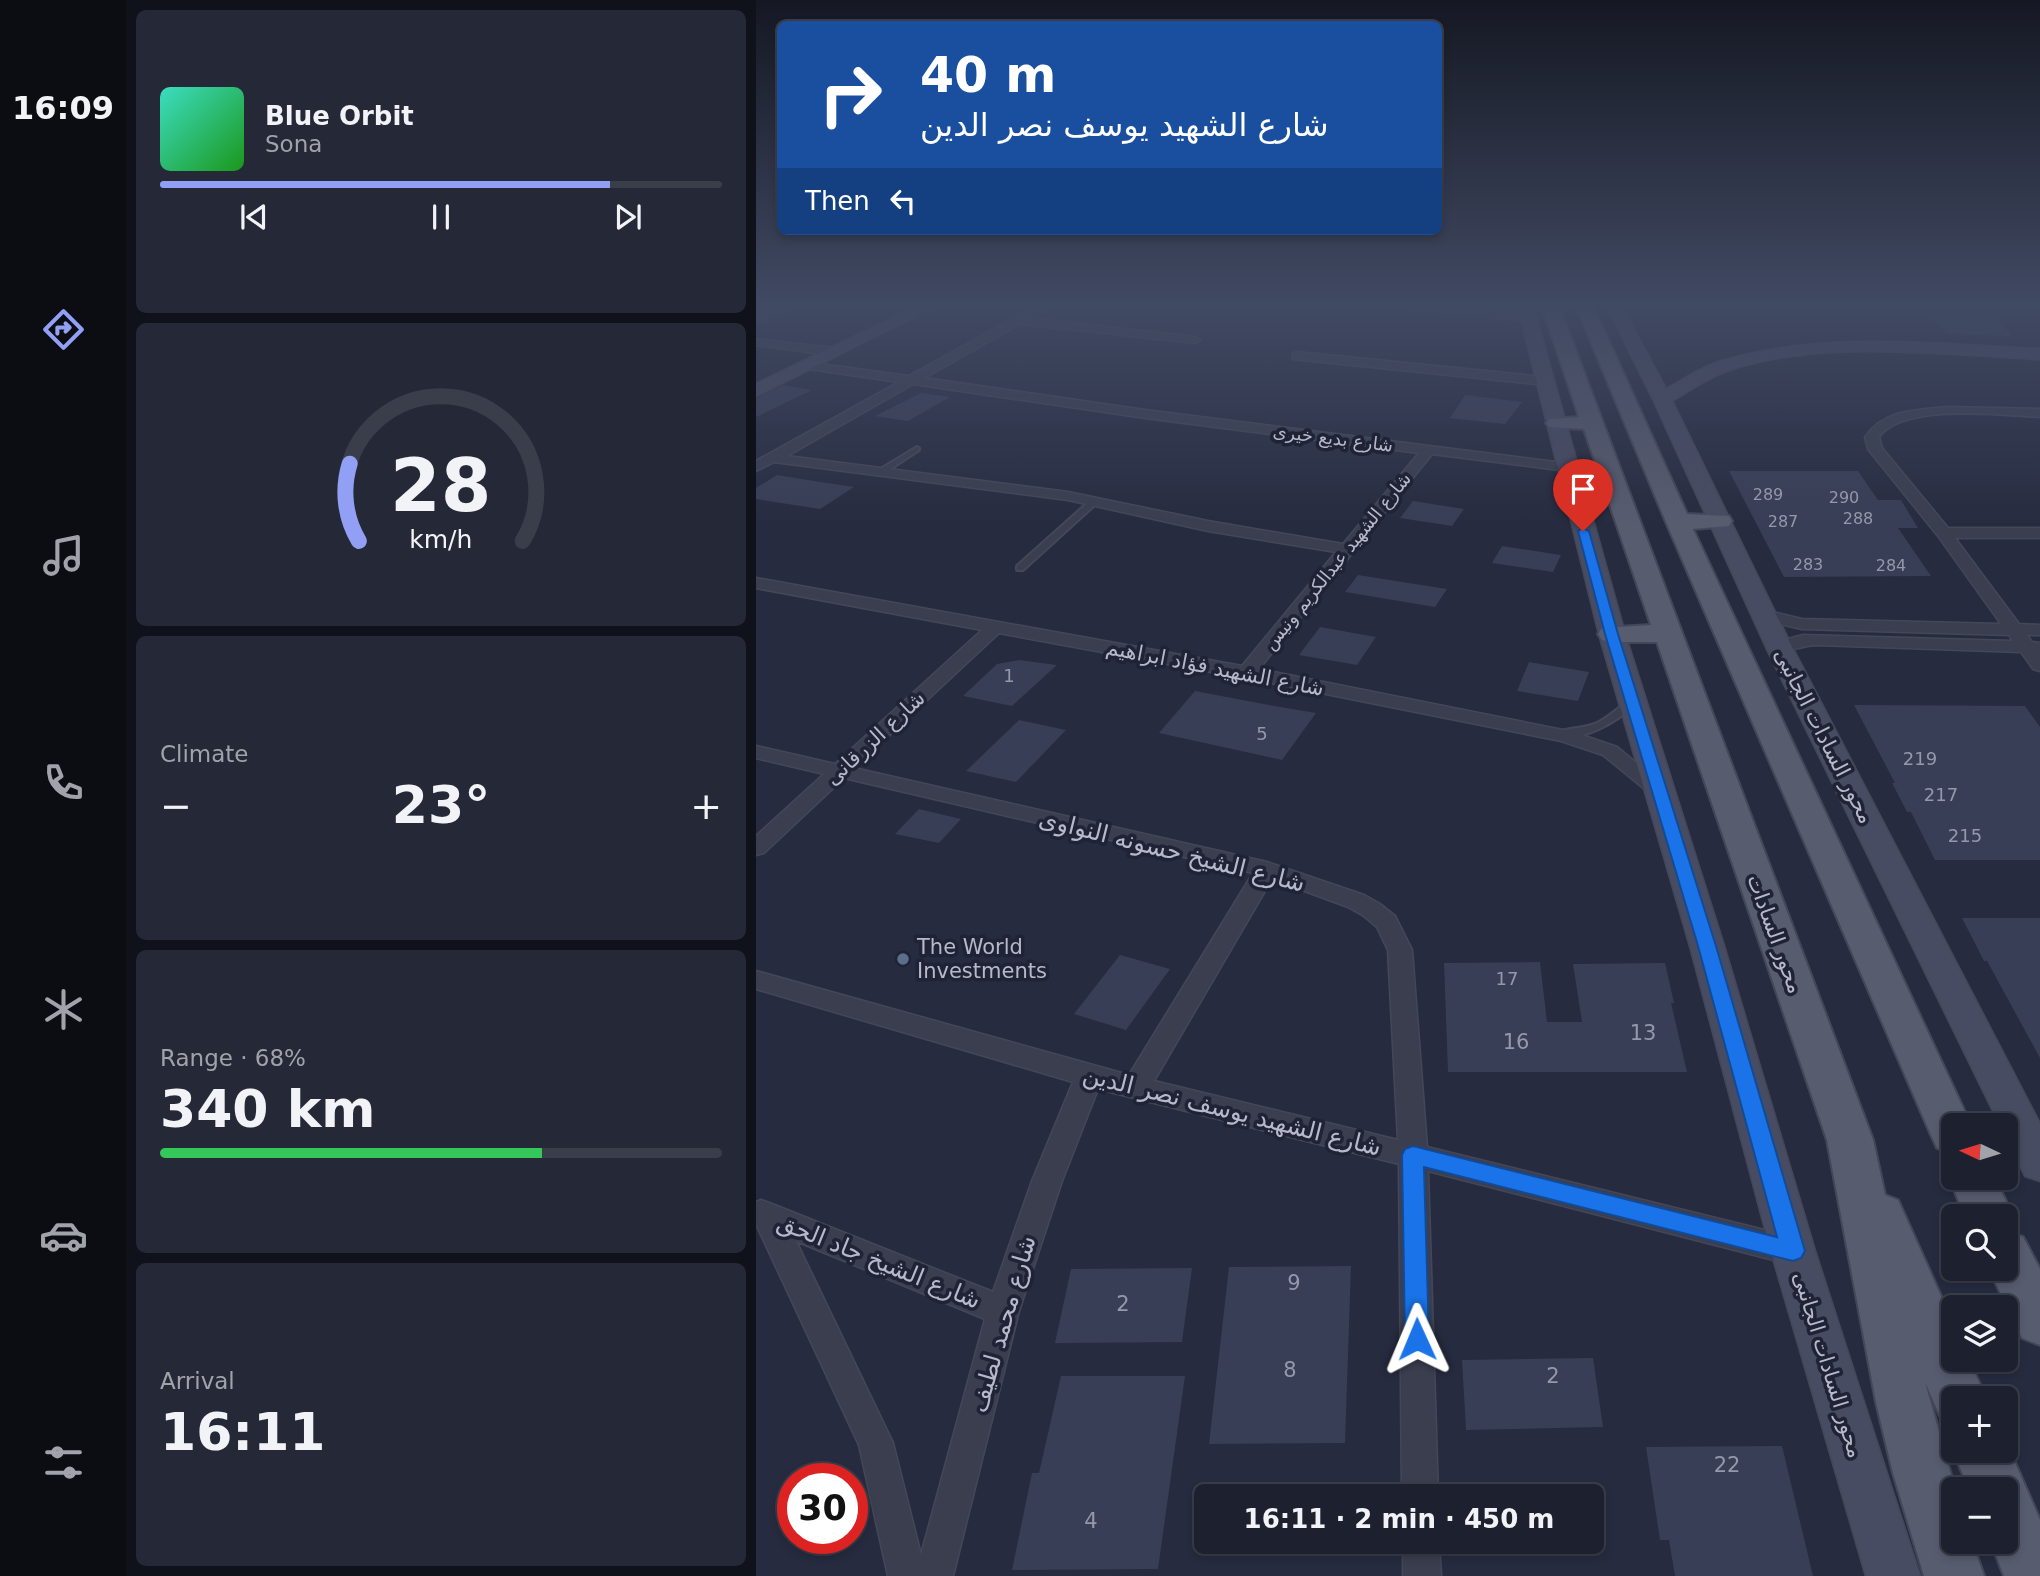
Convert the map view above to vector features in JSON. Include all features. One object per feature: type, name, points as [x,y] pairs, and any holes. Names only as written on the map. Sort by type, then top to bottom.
[{"type":"main road","name":"محور السادات","points":[[1559,380],[1574,423],[1666,633],[1850,1140],[1903,1402],[1921,1473],[1954,1576]]},
{"type":"main road","points":[[1616,380],[1943,1113]]},
{"type":"main road","points":[[1678,522],[1720,521]]},
{"type":"main road","points":[[1612,634],[1666,633]]},
{"type":"main road","points":[[1850,1140],[1954,1386]]},
{"type":"main road","points":[[2021,1284],[2040,1342]]},
{"type":"main road","points":[[2018,1537],[2034,1576]]},
{"type":"street","points":[[756,391],[773,380]]},
{"type":"street","name":"شارع بديع خيرى","points":[[908,380],[1156,416],[1567,467]]},
{"type":"street","points":[[756,467],[911,380]]},
{"type":"street","points":[[1531,380],[1545,381]]},
{"type":"street","name":"محور السادات الجانبى","points":[[1652,380],[1779,647],[2040,1164]]},
{"type":"street","points":[[1662,399],[1695,380]]},
{"type":"street","name":"محور السادات الجانبى","points":[[1545,381],[1574,423],[1567,467],[1612,634],[1707,946],[1793,1251],[1893,1576]]},
{"type":"street","points":[[2040,413],[1913,414],[1888,421],[1873,432],[1875,449],[1944,533],[2014,629],[2033,647],[2040,665]]},
{"type":"street","name":"شارع الشهيد عبدالكريم ونيس","points":[[1246,673],[1428,450]]},
{"type":"street","points":[[773,457],[1096,501],[1196,524],[1345,549]]},
{"type":"street","points":[[1944,533],[2040,533]]},
{"type":"street","name":"شارع الشهيد فؤاد ابراهيم","points":[[756,583],[1246,673],[1552,733],[1593,743],[1610,751],[1659,790]]},
{"type":"street","points":[[1764,615],[1802,624],[2040,630]]},
{"type":"street","name":"شارع الزرقانى","points":[[756,848],[994,628]]},
{"type":"street","points":[[1779,647],[1803,640],[1817,640],[2033,647]]},
{"type":"street","name":"شارع الشيخ حسونه النواوى","points":[[756,752],[1267,869],[1356,901],[1387,922],[1399,950],[1413,1155],[1420,1484]]},
{"type":"street","points":[[1136,1087],[1267,869]]},
{"type":"street","name":"شارع الشهيد يوسف نصر الدين","points":[[756,980],[1088,1076],[1793,1251]]},
{"type":"street","name":"شارع محمد لطيف","points":[[934,1576],[1003,1311],[1047,1181],[1088,1076]]},
{"type":"street","points":[[762,1214],[876,1443],[907,1576]]},
{"type":"street","name":"شارع الشيخ جاد الحق","points":[[762,1214],[1003,1311]]},
{"type":"street","points":[[1421,1554],[1422,1576]]},
{"type":"lane","points":[[878,473],[917,449]]},
{"type":"lane","points":[[1020,568],[1096,501]]},
{"type":"lane","points":[[1552,733],[1596,728],[1618,717],[1632,702]]},
{"type":"building","points":[[783,385],[812,390],[756,417],[756,398]]},
{"type":"building","points":[[921,393],[950,397],[908,421],[875,416]]},
{"type":"building","points":[[1465,395],[1522,402],[1505,424],[1450,418]]},
{"type":"building","points":[[1729,471],[1858,471],[1878,500],[1901,500],[1918,528],[1898,528],[1931,576],[1784,577]]},
{"type":"building","points":[[777,475],[854,487],[820,509],[756,499],[756,488]]},
{"type":"building","points":[[1413,501],[1464,509],[1452,526],[1400,518]]},
{"type":"building","points":[[1502,546],[1561,555],[1553,572],[1492,563]]},
{"type":"building","points":[[1358,575],[1447,589],[1435,607],[1345,592]]},
{"type":"building","points":[[1320,627],[1376,637],[1357,665],[1299,655]]},
{"type":"building","points":[[1019,660],[1057,665],[1012,706],[963,696],[997,664]]},
{"type":"building","points":[[1529,662],[1589,672],[1578,701],[1517,691]]},
{"type":"building","points":[[1195,691],[1316,713],[1282,760],[1159,733]]},
{"type":"building","points":[[1854,705],[2025,706],[2040,727],[2040,860],[1935,860],[1911,812],[1907,812],[1892,783],[1895,783]]},
{"type":"building","points":[[1019,720],[1066,730],[1016,782],[966,771]]},
{"type":"building","points":[[919,809],[961,819],[939,843],[895,834]]},
{"type":"building","points":[[1962,918],[2040,918],[2040,1058],[1987,961],[1984,961]]},
{"type":"building","points":[[1120,955],[1170,969],[1126,1030],[1074,1014]]},
{"type":"building","points":[[1540,962],[1547,1022],[1582,1022],[1573,964],[1665,963],[1687,1072],[1448,1072],[1444,963]]},
{"type":"building","points":[[1351,1266],[1345,1443],[1209,1444],[1229,1267]]},
{"type":"building","points":[[1192,1268],[1182,1342],[1055,1343],[1071,1269]]},
{"type":"building","points":[[1593,1358],[1603,1427],[1466,1430],[1462,1360]]},
{"type":"building","points":[[1061,1376],[1185,1376],[1158,1569],[1012,1570],[1032,1473],[1039,1473]]},
{"type":"building","points":[[1782,1446],[1813,1576],[1675,1576],[1669,1540],[1660,1540],[1646,1447]]},
{"type":"place","name":"The World Investments","points":[[903,959]]},
{"type":"route","points":[[1417,1339],[1413,1155],[1793,1251],[1707,946],[1583,531]]}]
